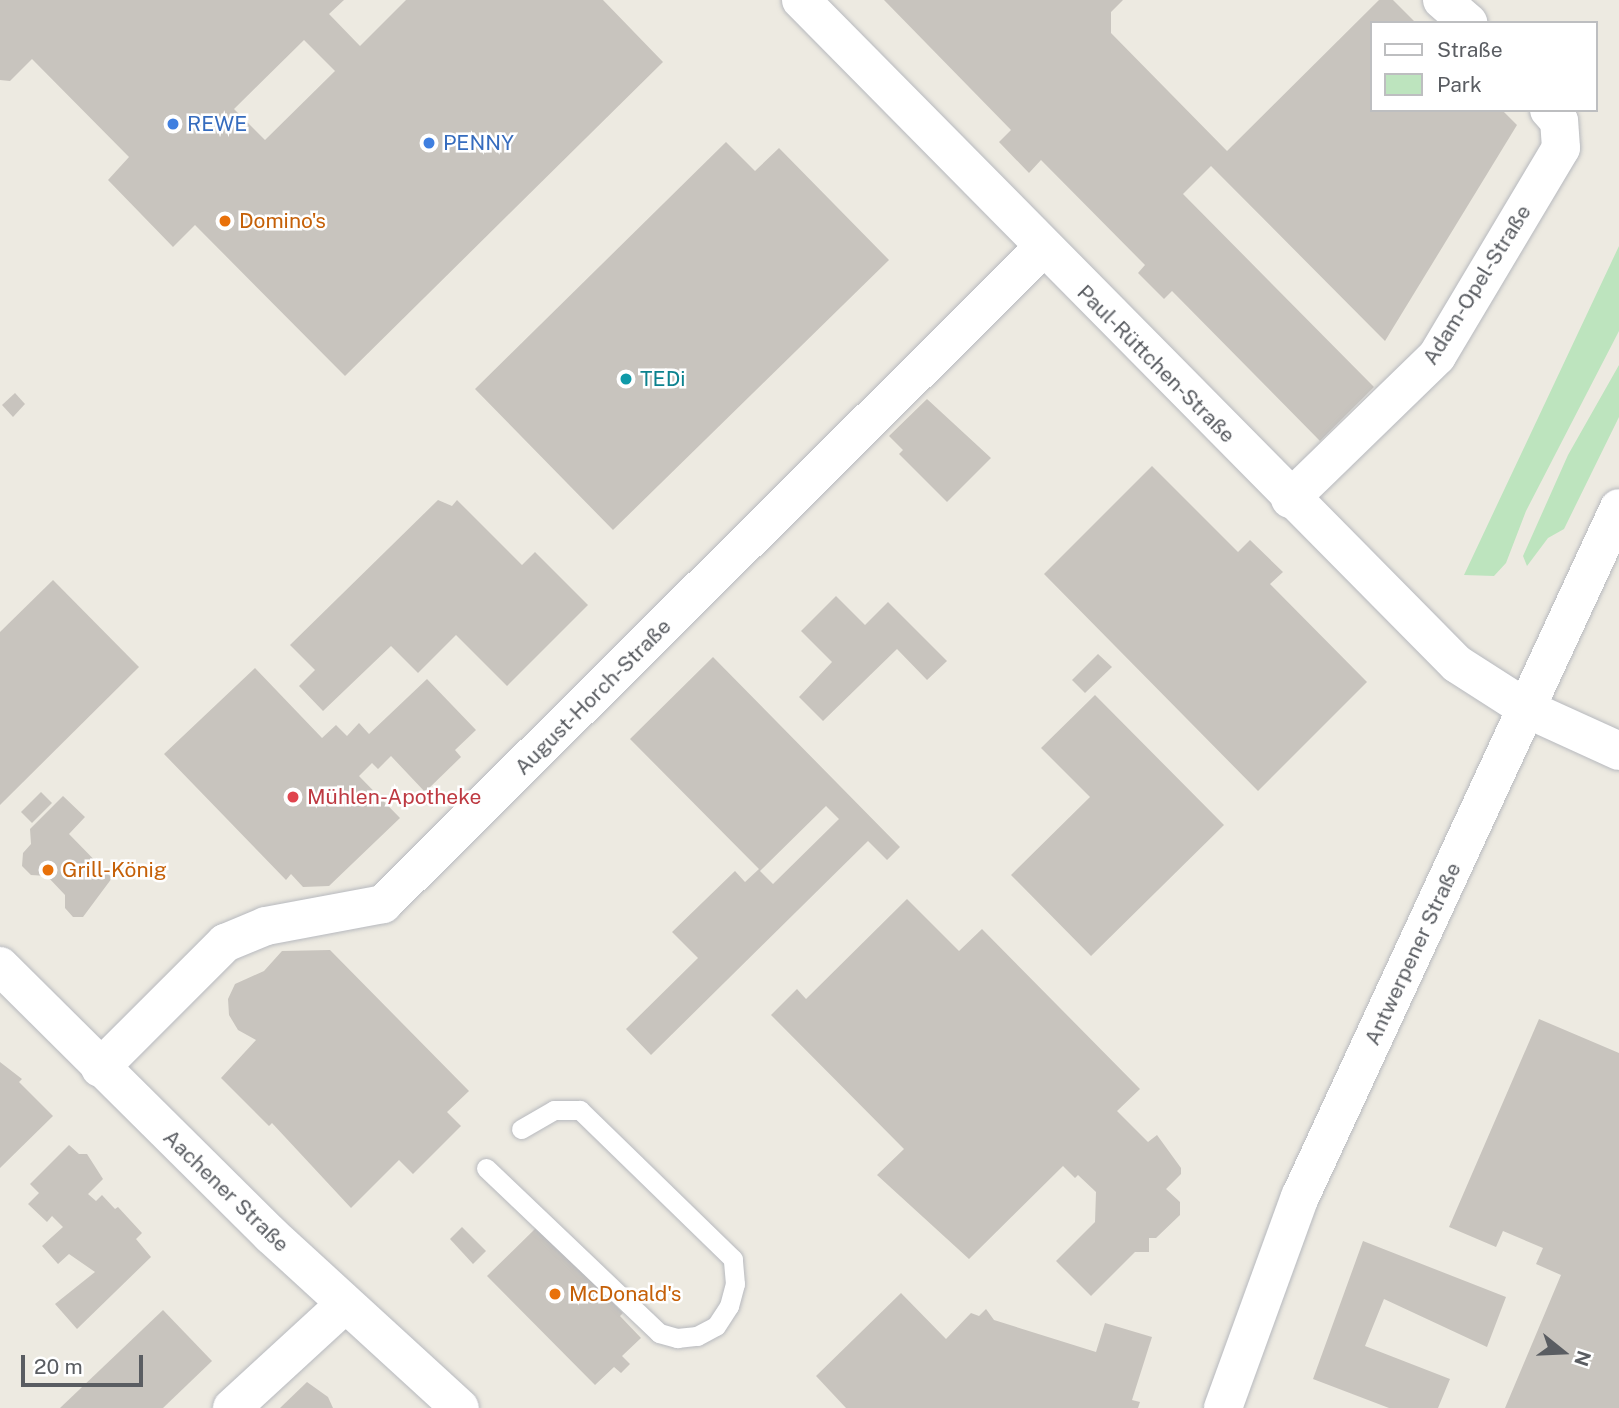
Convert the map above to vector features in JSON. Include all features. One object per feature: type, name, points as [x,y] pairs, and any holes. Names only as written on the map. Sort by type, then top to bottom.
[{"type":"street","name":"Paul-Rüttchen-Straße","points":[[801,0],[1042,249],[1457,664],[1527,709],[1619,751]]},
{"type":"street","points":[[1442,0],[1466,21]]},
{"type":"street","name":"Adam-Opel-Straße","points":[[1290,499],[1351,444],[1437,356],[1561,148],[1559,121],[1551,112]]},
{"type":"street","name":"August-Horch-Straße","points":[[100,1068],[225,943],[265,926],[383,904],[1042,249]]},
{"type":"street","name":"Antwerpener Straße","points":[[1223,1408],[1300,1197],[1619,508]]},
{"type":"street","name":"Aachener Straße","points":[[0,966],[100,1068],[344,1305],[460,1408]]},
{"type":"street","points":[[232,1408],[344,1305]]},
{"type":"lane","points":[[486,1168],[659,1333],[677,1339],[697,1336],[716,1326],[729,1306],[735,1284],[733,1259],[580,1110],[554,1110],[521,1129]]},
{"type":"green space","points":[[1619,246],[1619,331],[1526,511],[1506,563],[1494,576],[1464,575]]},
{"type":"green space","points":[[1619,365],[1619,417],[1564,529],[1548,538],[1527,566],[1523,556],[1568,455]]},
{"type":"building","name":"PENNY","points":[[0,0],[344,0],[329,14],[360,46],[406,0],[603,0],[663,62],[345,376],[195,225],[173,247],[108,180],[129,157],[32,59],[10,81],[0,80]],"holes":[[[304,40],[335,71],[265,140],[234,109]]]},
{"type":"building","points":[[884,0],[1123,0],[1111,12],[1111,33],[1227,151],[1379,0],[1393,0],[1414,21],[1370,21],[1370,112],[1504,112],[1517,125],[1385,341],[1211,166],[1183,194],[1374,387],[1320,441],[1172,291],[1164,299],[1138,273],[1145,265],[1041,160],[1029,173],[999,142],[1011,130]]},
{"type":"building","name":"TEDi","points":[[726,142],[755,171],[779,148],[889,260],[613,530],[475,389]]},
{"type":"building","points":[[15,393],[25,404],[13,417],[2,405]]},
{"type":"building","points":[[927,399],[991,458],[947,502],[899,454],[903,450],[889,436]]},
{"type":"building","points":[[1152,466],[1238,552],[1250,540],[1283,572],[1270,584],[1367,682],[1258,791],[1044,574]]},
{"type":"building","points":[[438,500],[452,506],[457,500],[522,565],[535,552],[588,605],[507,686],[456,635],[418,673],[391,646],[323,711],[299,686],[315,670],[290,645]]},
{"type":"building","points":[[53,580],[139,667],[0,805],[0,632]]},
{"type":"building","points":[[836,596],[865,625],[888,602],[947,661],[927,680],[897,649],[823,721],[799,697],[832,662],[801,631]]},
{"type":"building","points":[[1098,654],[1112,667],[1085,693],[1072,680]]},
{"type":"building","points":[[713,657],[900,847],[887,860],[868,841],[651,1055],[626,1029],[698,958],[672,932],[735,871],[745,882],[759,869],[630,739]],"holes":[[[826,806],[839,819],[773,884],[760,871]]]},
{"type":"building","name":"Mühlen-Apotheke","points":[[255,668],[322,738],[336,725],[347,736],[359,723],[369,734],[427,679],[476,730],[455,750],[461,757],[425,792],[391,756],[378,769],[372,763],[359,776],[400,818],[329,886],[303,887],[291,874],[286,880],[164,754]]},
{"type":"building","points":[[1095,695],[1224,825],[1091,956],[1011,875],[1090,797],[1041,748]]},
{"type":"building","points":[[41,792],[52,803],[32,823],[21,812]]},
{"type":"building","points":[[63,796],[85,817],[69,834],[112,878],[83,917],[73,917],[65,908],[65,895],[47,876],[31,875],[22,866],[23,853],[31,844],[30,829]]},
{"type":"building","points":[[907,899],[959,951],[982,929],[1140,1089],[1117,1111],[1148,1142],[1157,1135],[1181,1168],[1181,1174],[1166,1189],[1180,1202],[1180,1215],[1156,1238],[1149,1238],[1149,1252],[1135,1252],[1091,1296],[1056,1261],[1095,1222],[1096,1192],[1078,1175],[1075,1178],[1063,1166],[969,1259],[877,1175],[904,1149],[771,1015],[797,989],[806,999]]},
{"type":"building","points":[[330,950],[469,1091],[447,1112],[461,1126],[413,1174],[399,1160],[351,1208],[272,1123],[269,1126],[221,1078],[256,1040],[238,1030],[229,1015],[228,999],[235,984],[264,971],[282,951]]},
{"type":"building","points":[[1539,1019],[1619,1053],[1619,1408],[1505,1408],[1561,1275],[1536,1264],[1543,1248],[1503,1231],[1496,1247],[1449,1227]]},
{"type":"building","points":[[0,1062],[22,1079],[19,1082],[53,1116],[0,1168]]},
{"type":"building","points":[[69,1145],[79,1154],[87,1154],[103,1179],[88,1194],[96,1201],[102,1195],[115,1209],[118,1207],[142,1233],[136,1239],[151,1257],[77,1329],[55,1304],[95,1272],[69,1254],[58,1264],[42,1246],[63,1227],[52,1216],[47,1222],[28,1204],[39,1193],[30,1184]]},
{"type":"building","points":[[462,1227],[486,1251],[473,1264],[450,1239]]},
{"type":"building","name":"McDonald's","points":[[537,1227],[623,1313],[620,1316],[641,1338],[622,1356],[630,1364],[621,1373],[614,1367],[595,1385],[487,1276]]},
{"type":"building","points":[[1363,1241],[1506,1297],[1487,1347],[1384,1299],[1365,1346],[1450,1379],[1438,1408],[1389,1408],[1313,1379]]},
{"type":"building","points":[[901,1293],[946,1339],[971,1313],[979,1316],[986,1309],[994,1320],[1096,1352],[1105,1323],[1152,1337],[1132,1400],[1140,1402],[1138,1408],[846,1408],[816,1376]]},
{"type":"building","points":[[163,1310],[212,1361],[163,1408],[60,1408]]},
{"type":"building","points":[[307,1382],[328,1397],[333,1408],[280,1408]]},
{"type":"place","name":"REWE","points":[[173,124]]},
{"type":"place","name":"PENNY","points":[[429,143]]},
{"type":"place","name":"Domino's","points":[[225,221]]},
{"type":"place","name":"TEDi","points":[[626,379]]},
{"type":"place","name":"Mühlen-Apotheke","points":[[293,797]]},
{"type":"place","name":"Grill-König","points":[[48,870]]},
{"type":"place","name":"McDonald's","points":[[555,1294]]}]
